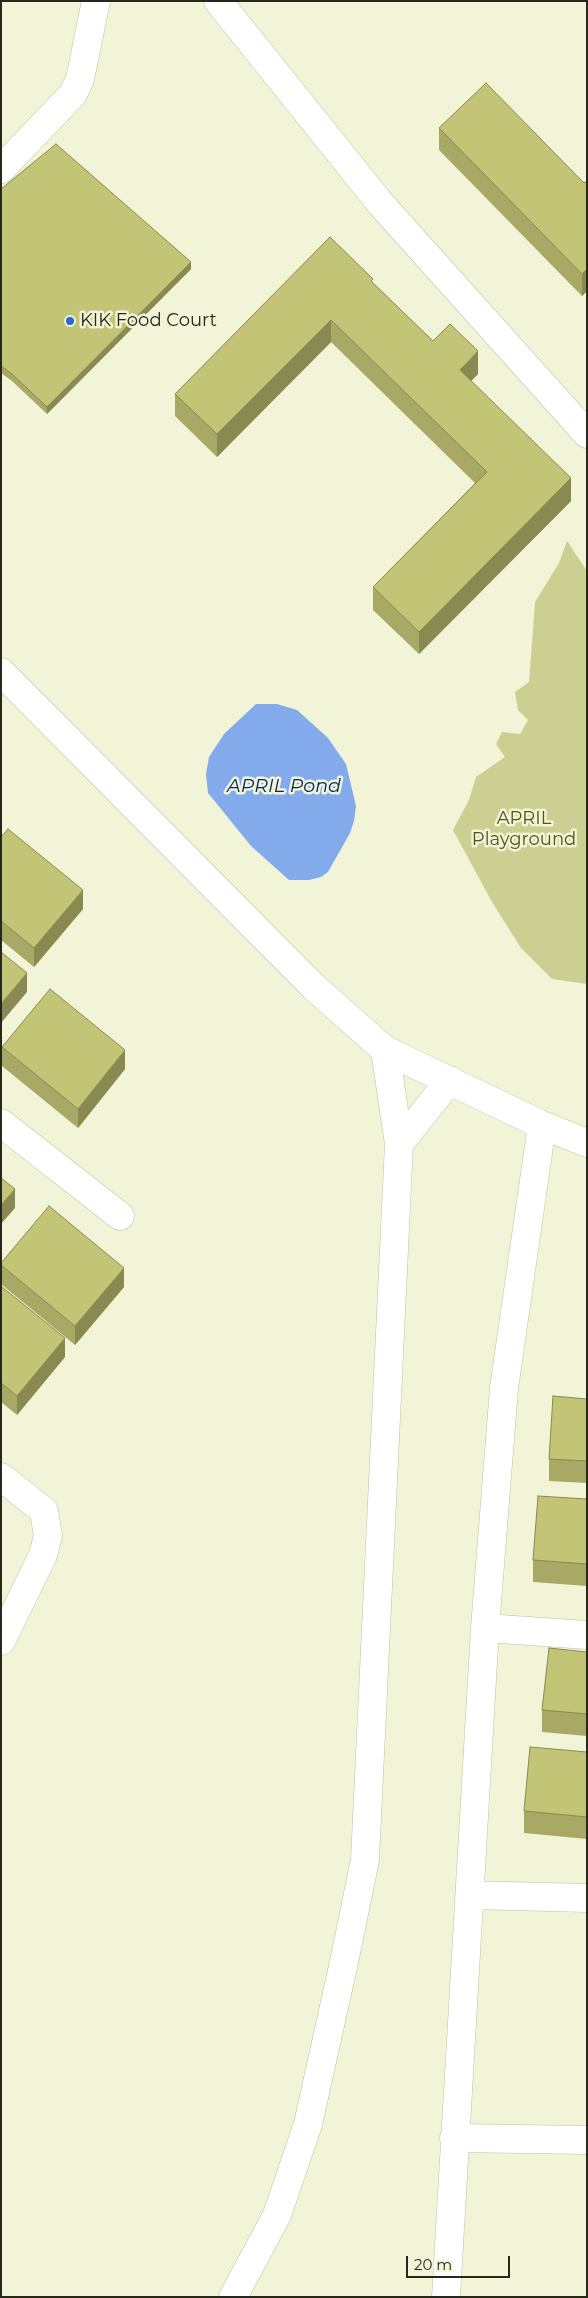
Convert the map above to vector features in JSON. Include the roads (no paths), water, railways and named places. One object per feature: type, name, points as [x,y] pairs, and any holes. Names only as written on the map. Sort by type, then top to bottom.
[{"type":"street","points":[[1,170],[73,94],[80,79],[96,1]]},
{"type":"street","points":[[218,1],[380,203],[587,434]]},
{"type":"street","points":[[1,672],[314,987],[385,1050],[542,1125],[587,1143]]},
{"type":"street","points":[[233,2297],[277,2215],[308,2124],[365,1860],[399,1144],[385,1050]]},
{"type":"street","points":[[399,1144],[450,1080]]},
{"type":"street","points":[[1,1123],[120,1216]]},
{"type":"street","points":[[446,2297],[454,2138],[471,1895],[486,1628],[504,1388],[542,1125]]},
{"type":"street","points":[[1,1477],[44,1511],[48,1536],[43,1555],[1,1641]]},
{"type":"street","points":[[486,1628],[587,1636]]},
{"type":"street","points":[[471,1895],[587,1898]]},
{"type":"street","points":[[454,2138],[587,2140]]},
{"type":"water","name":"APRIL Pond","points":[[256,704],[277,704],[297,710],[328,738],[346,764],[356,806],[354,821],[350,833],[328,872],[321,877],[309,880],[289,880],[251,846],[208,793],[206,774],[209,757],[224,734]]},
{"type":"place","name":"KIK Food Court","points":[[70,321]]},
{"type":"park label","name":"APRIL Playground","points":[[524,830]]}]
